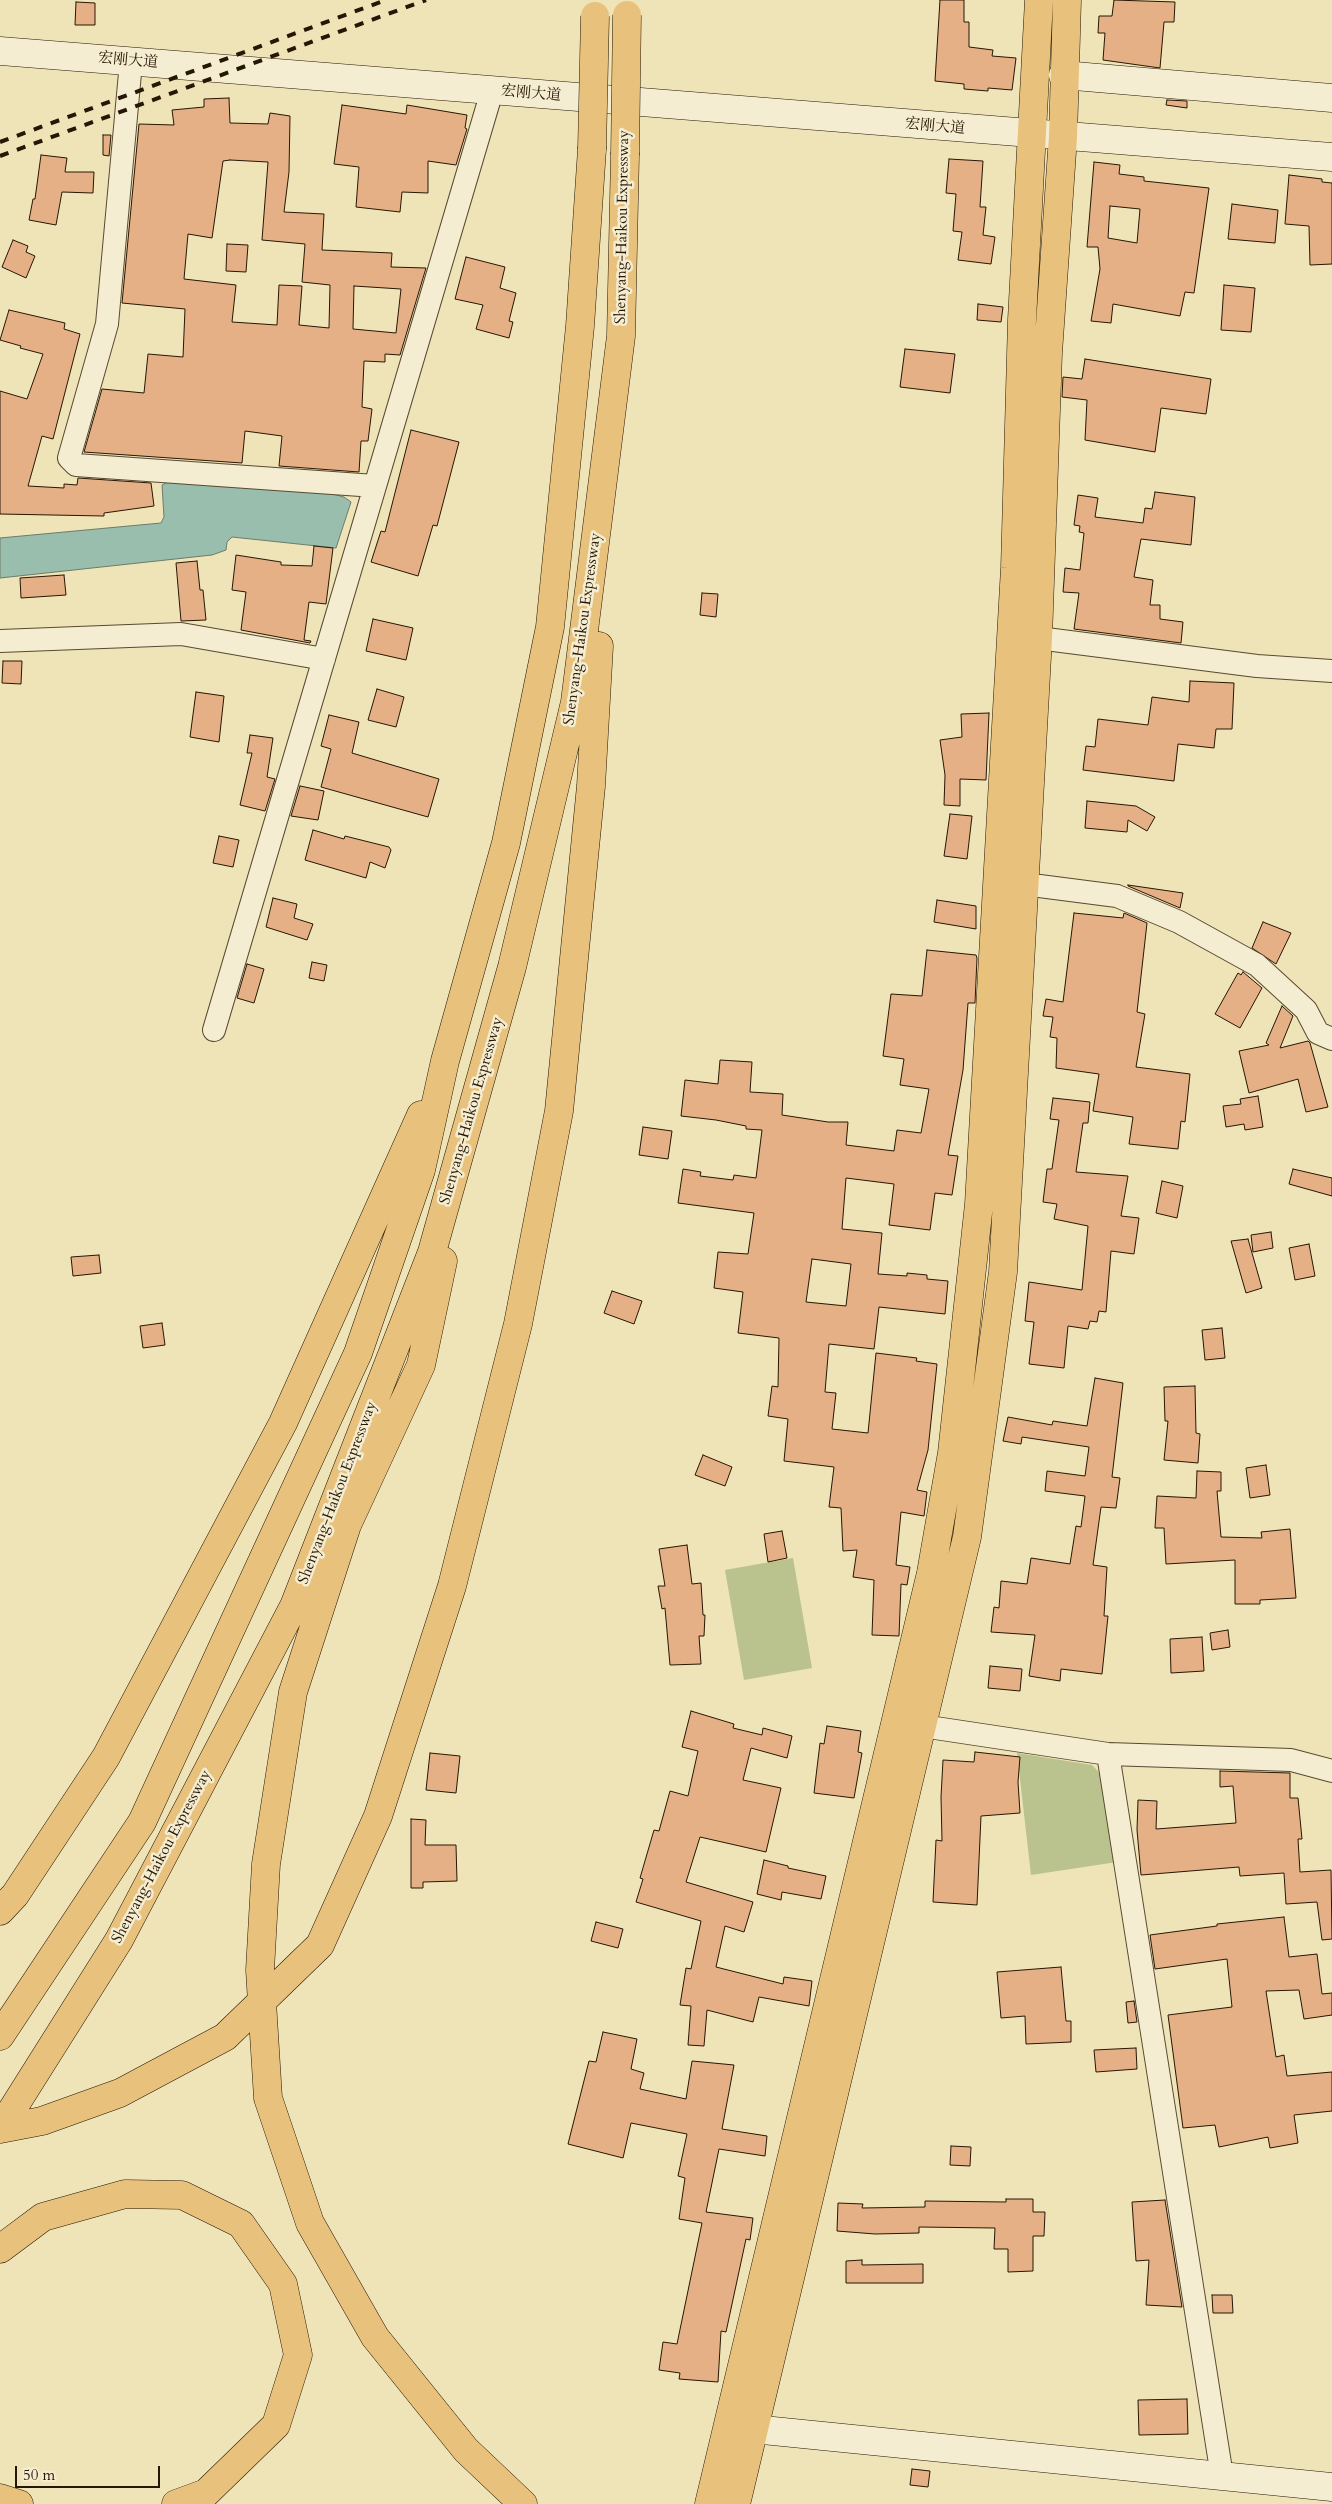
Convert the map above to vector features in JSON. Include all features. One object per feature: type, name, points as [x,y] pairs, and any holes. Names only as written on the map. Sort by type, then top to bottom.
[{"type":"main road","points":[[710,2504],[931,1573],[952,1453],[979,1204],[1015,568],[1022,320],[1039,0]]},
{"type":"main road","points":[[736,2504],[967,1537],[1003,1272],[1038,638],[1048,353],[1063,137],[1063,75],[1068,0]]},
{"type":"main road","points":[[0,2036],[142,1822],[358,1353],[421,1170],[445,1061],[506,843],[550,628],[580,326],[592,149],[594,8]]},
{"type":"main road","name":"Shenyang-Haikou Expressway","points":[[0,2129],[119,1940],[294,1606],[432,1252],[512,967],[575,702],[621,336],[627,8]]},
{"type":"main road","points":[[0,2129],[42,2121],[120,2093],[225,2037],[320,1945],[378,1816],[452,1586],[518,1324],[559,1111],[591,786],[612,417]]},
{"type":"main road","points":[[5,1907],[106,1757],[283,1423],[445,1061]]},
{"type":"main road","points":[[482,1072],[420,1365],[347,1525],[293,1692],[266,1864],[260,1970],[268,2098],[310,2223],[375,2337],[466,2450],[523,2504]]},
{"type":"main road","points":[[0,2249],[43,2217],[125,2194],[182,2195],[241,2224],[283,2284],[298,2355],[276,2425],[206,2493],[176,2504]]},
{"type":"main road","points":[[0,2498],[19,2504]]},
{"type":"street","name":"宏刚大道","points":[[0,51],[1332,157]]},
{"type":"street","points":[[131,62],[107,324],[69,458],[76,465],[375,486]]},
{"type":"street","points":[[1063,75],[1332,98]]},
{"type":"street","points":[[214,1030],[492,91]]},
{"type":"street","points":[[0,641],[181,634],[324,659]]},
{"type":"street","points":[[1038,638],[1257,666],[1332,671]]},
{"type":"street","points":[[1024,884],[1117,896],[1179,922],[1257,966],[1306,1010],[1318,1034],[1332,1039]]},
{"type":"street","points":[[922,1726],[1108,1754],[1291,1760],[1332,1771]]},
{"type":"street","points":[[1108,1754],[1222,2476]]},
{"type":"street","points":[[754,2429],[1332,2487]]},
{"type":"green space","points":[[793,1558],[812,1668],[744,1680],[725,1570]]},
{"type":"green space","points":[[1017,1753],[1092,1765],[1105,1778],[1117,1862],[1031,1875]]},
{"type":"shaded area","points":[[168,482],[317,490],[344,497],[351,502],[336,548],[232,537],[227,542],[226,550],[212,555],[0,578],[0,538],[161,523],[164,517],[162,485]]},
{"type":"building","points":[[940,0],[964,0],[964,22],[969,22],[969,47],[993,50],[992,56],[1016,58],[1012,90],[964,89],[964,84],[935,81]]},
{"type":"building","points":[[1114,0],[1175,2],[1174,22],[1164,22],[1160,68],[1103,60],[1105,33],[1098,33],[1099,16],[1112,16]]},
{"type":"building","points":[[76,2],[95,3],[95,25],[75,25]]},
{"type":"building","points":[[229,98],[230,123],[268,124],[270,113],[290,116],[289,172],[284,212],[324,214],[322,250],[392,253],[391,267],[426,268],[400,355],[385,354],[385,362],[364,361],[362,407],[372,409],[368,441],[361,441],[359,472],[279,466],[282,436],[245,431],[242,463],[84,452],[102,389],[144,393],[148,354],[183,357],[185,309],[122,303],[139,124],[174,125],[172,110],[204,107],[204,99]],"holes":[[[223,161],[268,162],[262,240],[305,244],[302,282],[330,285],[329,328],[299,325],[302,286],[279,285],[277,325],[232,322],[236,285],[184,279],[188,234],[212,238]],[[354,286],[401,289],[396,333],[353,329]]]},
{"type":"building","points":[[1167,100],[1187,101],[1187,108],[1166,105]]},
{"type":"building","points":[[342,105],[406,114],[407,105],[467,115],[465,128],[467,129],[456,165],[428,161],[428,193],[402,192],[400,212],[356,207],[359,167],[334,164]]},
{"type":"building","points":[[103,135],[111,135],[109,156],[103,155]]},
{"type":"building","points":[[41,155],[67,158],[65,172],[94,172],[93,193],[62,192],[56,225],[29,220],[33,199],[35,199]]},
{"type":"building","points":[[949,159],[983,161],[980,207],[986,207],[983,235],[995,237],[991,264],[958,260],[962,232],[953,231],[956,194],[946,193]]},
{"type":"building","points":[[1094,162],[1120,165],[1119,174],[1144,177],[1144,181],[1209,188],[1194,293],[1185,292],[1180,316],[1113,304],[1111,323],[1091,321],[1100,269],[1098,247],[1087,247]],"holes":[[[1110,206],[1140,209],[1137,243],[1108,238]]]},
{"type":"building","points":[[1289,175],[1322,179],[1322,182],[1332,183],[1332,264],[1310,265],[1309,226],[1285,224]]},
{"type":"building","points":[[1232,204],[1278,210],[1275,243],[1228,239]]},
{"type":"building","points":[[13,240],[28,246],[26,252],[35,256],[26,278],[2,267]]},
{"type":"building","points":[[227,244],[248,245],[246,272],[226,271]]},
{"type":"building","points":[[466,257],[505,267],[500,288],[516,293],[509,321],[513,322],[509,338],[476,329],[483,305],[455,299]]},
{"type":"building","points":[[1224,285],[1255,288],[1251,332],[1221,330]]},
{"type":"building","points":[[978,304],[1003,307],[1001,322],[977,320]]},
{"type":"building","points":[[9,310],[65,323],[64,329],[80,334],[53,439],[42,436],[28,486],[64,488],[64,484],[77,485],[78,478],[151,483],[154,506],[104,513],[104,516],[0,514],[0,391],[27,399],[43,354],[0,340]]},
{"type":"building","points":[[905,349],[955,354],[950,393],[900,387]]},
{"type":"building","points":[[1085,359],[1211,379],[1206,414],[1161,408],[1155,452],[1085,440],[1087,400],[1062,397],[1063,377],[1082,379]]},
{"type":"building","points":[[411,430],[459,442],[437,526],[433,525],[418,576],[371,562],[381,531],[385,532]]},
{"type":"building","points":[[1155,492],[1195,497],[1191,545],[1141,539],[1134,577],[1153,580],[1150,605],[1160,605],[1160,619],[1183,622],[1181,643],[1074,629],[1079,593],[1063,592],[1065,568],[1080,570],[1084,533],[1079,532],[1080,526],[1074,525],[1078,495],[1098,498],[1095,517],[1143,523],[1145,508],[1152,509]]},
{"type":"building","points":[[314,546],[333,548],[326,604],[309,602],[304,640],[311,641],[310,643],[241,630],[246,592],[232,590],[236,555],[281,562],[281,565],[312,566]]},
{"type":"building","points":[[197,561],[200,590],[203,590],[206,620],[181,621],[176,563]]},
{"type":"building","points":[[64,575],[66,595],[21,598],[20,578]]},
{"type":"building","points":[[702,593],[718,594],[716,617],[700,615]]},
{"type":"building","points":[[373,619],[413,628],[406,660],[366,651]]},
{"type":"building","points":[[3,661],[22,661],[21,684],[2,683]]},
{"type":"building","points":[[1190,681],[1234,683],[1232,729],[1216,729],[1214,748],[1178,744],[1174,781],[1083,770],[1086,746],[1095,747],[1098,719],[1148,725],[1152,697],[1189,702]]},
{"type":"building","points":[[377,689],[404,697],[396,727],[368,720]]},
{"type":"building","points":[[196,692],[224,696],[219,742],[190,737]]},
{"type":"building","points":[[989,713],[986,780],[960,779],[960,806],[944,805],[945,775],[940,740],[962,737],[961,714]]},
{"type":"building","points":[[329,715],[359,722],[352,753],[439,779],[428,817],[321,787],[331,749],[321,746]]},
{"type":"building","points":[[250,735],[273,738],[267,777],[275,779],[265,811],[240,805],[252,753],[247,753]]},
{"type":"building","points":[[300,786],[324,791],[318,820],[291,816]]},
{"type":"building","points":[[1087,801],[1136,806],[1155,817],[1147,831],[1128,820],[1127,832],[1085,828]]},
{"type":"building","points":[[950,814],[972,816],[967,859],[944,856]]},
{"type":"building","points":[[313,830],[344,839],[345,836],[389,847],[391,850],[385,868],[370,862],[366,878],[305,860]]},
{"type":"building","points":[[219,836],[239,840],[233,867],[213,863]]},
{"type":"building","points":[[1128,886],[1183,893],[1180,908]]},
{"type":"building","points":[[273,898],[297,904],[294,918],[313,924],[307,940],[266,927]]},
{"type":"building","points":[[937,900],[976,906],[976,929],[934,922]]},
{"type":"building","points":[[1074,913],[1123,918],[1124,913],[1147,923],[1137,1012],[1145,1014],[1136,1067],[1190,1074],[1185,1122],[1181,1121],[1178,1149],[1129,1144],[1133,1117],[1093,1111],[1099,1074],[1056,1068],[1057,1038],[1050,1037],[1053,1017],[1043,1016],[1046,999],[1063,1002]]},
{"type":"building","points":[[1263,922],[1291,933],[1276,964],[1252,948]]},
{"type":"building","points":[[927,950],[976,955],[975,1003],[968,1003],[963,1070],[948,1155],[958,1156],[952,1195],[935,1193],[930,1230],[889,1225],[894,1184],[846,1178],[842,1229],[882,1233],[878,1274],[907,1276],[907,1273],[927,1275],[927,1279],[948,1281],[945,1314],[879,1307],[874,1349],[829,1344],[825,1392],[836,1393],[832,1429],[868,1433],[876,1353],[917,1358],[916,1361],[937,1364],[928,1450],[917,1490],[927,1492],[924,1516],[901,1512],[896,1565],[910,1567],[907,1585],[901,1584],[899,1636],[872,1635],[874,1580],[853,1577],[857,1550],[843,1551],[841,1508],[829,1507],[834,1467],[784,1461],[788,1419],[768,1416],[772,1386],[778,1387],[779,1338],[738,1333],[743,1292],[714,1288],[718,1252],[748,1254],[754,1213],[678,1203],[683,1169],[701,1172],[700,1176],[733,1180],[734,1175],[756,1178],[762,1130],[746,1129],[746,1126],[716,1120],[681,1116],[685,1080],[718,1084],[720,1060],[752,1062],[750,1092],[783,1094],[782,1115],[828,1122],[848,1122],[846,1145],[894,1151],[897,1130],[921,1133],[929,1089],[900,1085],[904,1059],[883,1056],[891,994],[922,996]],"holes":[[[812,1259],[851,1264],[846,1306],[806,1302]]]},
{"type":"building","points":[[312,962],[327,965],[324,981],[309,978]]},
{"type":"building","points":[[247,964],[264,969],[254,1003],[237,998]]},
{"type":"building","points":[[1243,972],[1262,988],[1240,1028],[1215,1014],[1238,973],[1241,975]]},
{"type":"building","points":[[1282,1006],[1293,1016],[1280,1048],[1308,1041],[1310,1043],[1328,1107],[1306,1112],[1298,1079],[1249,1093],[1239,1051],[1269,1045],[1266,1043]]},
{"type":"building","points":[[1258,1096],[1263,1127],[1245,1130],[1244,1124],[1226,1127],[1223,1106],[1241,1104],[1240,1099]]},
{"type":"building","points":[[1053,1098],[1090,1102],[1088,1123],[1083,1123],[1076,1172],[1128,1176],[1121,1216],[1139,1218],[1134,1254],[1111,1251],[1106,1312],[1099,1311],[1097,1322],[1090,1321],[1088,1329],[1068,1326],[1064,1368],[1029,1364],[1034,1322],[1025,1321],[1029,1282],[1082,1290],[1088,1226],[1054,1219],[1057,1204],[1043,1202],[1047,1169],[1052,1169],[1059,1120],[1050,1119]]},
{"type":"building","points":[[643,1127],[672,1131],[668,1159],[639,1155]]},
{"type":"building","points":[[1293,1169],[1332,1178],[1332,1196],[1289,1184]]},
{"type":"building","points":[[1162,1181],[1183,1186],[1177,1218],[1156,1213]]},
{"type":"building","points":[[1271,1232],[1273,1248],[1253,1252],[1251,1235]]},
{"type":"building","points":[[1248,1239],[1262,1288],[1246,1293],[1231,1241]]},
{"type":"building","points":[[1309,1244],[1315,1276],[1295,1280],[1289,1248]]},
{"type":"building","points":[[99,1255],[101,1273],[73,1276],[71,1257]]},
{"type":"building","points":[[612,1291],[642,1301],[634,1324],[604,1313]]},
{"type":"building","points":[[162,1323],[165,1345],[143,1348],[140,1326]]},
{"type":"building","points":[[1222,1328],[1225,1358],[1205,1360],[1202,1330]]},
{"type":"building","points":[[1095,1378],[1123,1383],[1112,1477],[1120,1478],[1116,1508],[1101,1507],[1093,1565],[1107,1567],[1104,1616],[1108,1616],[1102,1674],[1061,1669],[1060,1681],[1029,1676],[1035,1635],[991,1632],[994,1607],[999,1608],[1001,1581],[1027,1584],[1031,1558],[1070,1564],[1076,1526],[1081,1527],[1085,1496],[1045,1491],[1047,1471],[1085,1476],[1089,1447],[1022,1437],[1021,1444],[1003,1441],[1008,1417],[1052,1425],[1053,1421],[1087,1426]]},
{"type":"building","points":[[1195,1386],[1196,1433],[1200,1434],[1198,1463],[1164,1460],[1168,1421],[1165,1421],[1164,1387]]},
{"type":"building","points":[[703,1455],[732,1467],[725,1486],[695,1475]]},
{"type":"building","points":[[1266,1465],[1270,1495],[1250,1498],[1246,1468]]},
{"type":"building","points":[[1197,1471],[1221,1472],[1221,1491],[1217,1491],[1221,1537],[1262,1538],[1261,1532],[1290,1529],[1296,1598],[1260,1600],[1260,1604],[1235,1604],[1235,1560],[1166,1564],[1164,1528],[1155,1528],[1157,1496],[1196,1498]]},
{"type":"building","points":[[782,1531],[787,1558],[768,1562],[764,1534]]},
{"type":"building","points":[[687,1545],[692,1584],[701,1583],[703,1615],[705,1615],[704,1636],[699,1636],[701,1664],[670,1665],[665,1608],[662,1609],[658,1586],[665,1586],[659,1549]]},
{"type":"building","points":[[1228,1630],[1230,1647],[1212,1650],[1210,1633]]},
{"type":"building","points":[[1202,1637],[1204,1671],[1171,1673],[1170,1639]]},
{"type":"building","points":[[990,1666],[1022,1669],[1020,1691],[988,1688]]},
{"type":"building","points":[[691,1711],[734,1724],[733,1728],[762,1735],[763,1728],[792,1736],[787,1758],[751,1748],[743,1780],[781,1788],[766,1852],[700,1837],[686,1882],[753,1902],[744,1932],[725,1926],[716,1967],[783,1984],[784,1977],[812,1981],[809,2006],[759,1997],[753,2022],[707,2010],[704,2046],[688,2045],[691,2006],[680,2005],[686,1968],[691,1969],[701,1921],[636,1902],[643,1879],[640,1878],[654,1830],[659,1831],[670,1791],[688,1796],[698,1751],[682,1747]]},
{"type":"building","points":[[827,1726],[861,1731],[858,1752],[862,1753],[854,1798],[814,1793],[820,1743],[824,1744]]},
{"type":"building","points":[[975,1752],[1020,1757],[1018,1782],[1020,1813],[981,1816],[977,1905],[933,1902],[936,1840],[942,1841],[941,1797],[943,1760],[974,1762]]},
{"type":"building","points":[[430,1753],[460,1756],[456,1793],[426,1790]]},
{"type":"building","points":[[1220,1771],[1290,1773],[1290,1798],[1298,1798],[1302,1839],[1298,1839],[1300,1872],[1331,1870],[1332,1939],[1322,1940],[1317,1902],[1286,1904],[1284,1873],[1240,1876],[1239,1867],[1141,1875],[1137,1830],[1138,1800],[1157,1801],[1156,1829],[1236,1823],[1233,1786],[1220,1787]]},
{"type":"building","points":[[411,1819],[426,1820],[425,1845],[456,1845],[457,1881],[423,1882],[423,1888],[411,1888]]},
{"type":"building","points":[[764,1860],[788,1866],[788,1868],[826,1876],[821,1899],[782,1892],[781,1900],[757,1894]]},
{"type":"building","points":[[1284,1917],[1289,1957],[1317,1954],[1322,1994],[1332,1993],[1332,2015],[1304,2019],[1299,1990],[1266,1991],[1276,2057],[1284,2055],[1287,2076],[1332,2072],[1332,2111],[1294,2115],[1298,2143],[1270,2148],[1268,2137],[1219,2147],[1215,2125],[1183,2128],[1168,2015],[1232,2007],[1227,1959],[1155,1969],[1150,1935],[1217,1926],[1217,1924]]},
{"type":"building","points":[[596,1922],[623,1929],[618,1948],[591,1941]]},
{"type":"building","points":[[1061,1967],[1066,2021],[1071,2021],[1071,2042],[1026,2044],[1025,2016],[1001,2018],[997,1972]]},
{"type":"building","points":[[1134,2001],[1137,2022],[1128,2023],[1126,2002]]},
{"type":"building","points":[[603,2032],[637,2039],[631,2069],[644,2073],[640,2089],[686,2099],[692,2061],[734,2065],[722,2129],[767,2136],[765,2156],[719,2149],[706,2212],[753,2218],[750,2240],[746,2239],[726,2332],[721,2331],[718,2382],[679,2379],[680,2373],[659,2370],[663,2342],[677,2344],[702,2223],[679,2219],[685,2178],[678,2176],[687,2134],[631,2123],[623,2158],[568,2144],[589,2061],[596,2062]]},
{"type":"building","points":[[1136,2048],[1137,2069],[1096,2072],[1094,2050]]},
{"type":"building","points":[[951,2146],[971,2147],[970,2166],[950,2165]]},
{"type":"building","points":[[1006,2199],[1033,2199],[1033,2212],[1045,2212],[1044,2236],[1033,2236],[1033,2271],[1008,2272],[1008,2249],[994,2249],[995,2228],[919,2227],[919,2233],[875,2234],[837,2231],[838,2203],[863,2204],[862,2208],[925,2207],[925,2201],[1006,2202]]},
{"type":"building","points":[[1165,2200],[1182,2307],[1146,2305],[1149,2260],[1136,2261],[1132,2202]]},
{"type":"building","points":[[862,2260],[862,2265],[923,2264],[923,2283],[846,2283],[846,2261]]},
{"type":"building","points":[[1212,2295],[1232,2295],[1233,2313],[1213,2313]]},
{"type":"building","points":[[1187,2399],[1188,2434],[1139,2435],[1138,2400]]},
{"type":"building","points":[[912,2469],[930,2471],[928,2487],[910,2485]]},
{"type":"railway","points":[[0,142],[386,0]]},
{"type":"railway","points":[[0,156],[426,0]]}]
